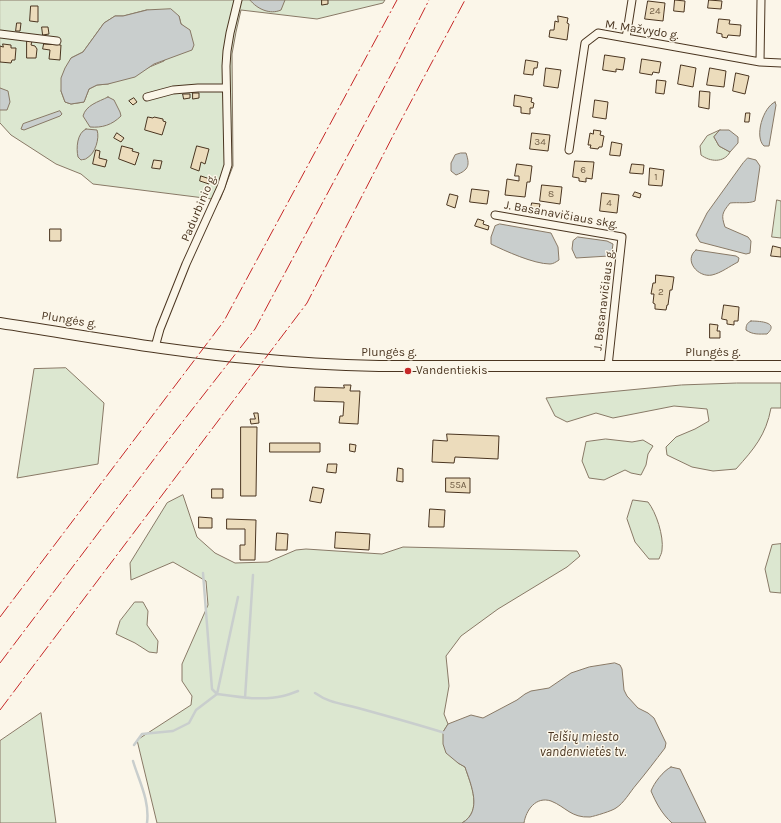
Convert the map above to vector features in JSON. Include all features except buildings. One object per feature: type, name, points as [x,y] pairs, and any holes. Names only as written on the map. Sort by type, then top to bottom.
[{"type":"main road","name":"Plungės g.","points":[[0,323],[257,360],[338,365],[781,366]]},
{"type":"street","name":"Padurbinio g.","points":[[155,346],[186,264],[221,187],[228,165],[226,51],[238,0]]},
{"type":"street","points":[[626,38],[632,0]]},
{"type":"street","points":[[760,62],[761,0]]},
{"type":"street","name":"M. Mažvydo g.","points":[[570,150],[585,42],[598,33],[760,62],[781,63]]},
{"type":"street","points":[[0,34],[57,40]]},
{"type":"street","points":[[147,97],[173,90],[226,88]]},
{"type":"street","name":"J. Basanavičiaus skg.","points":[[495,214],[622,237]]},
{"type":"street","name":"J. Basanavičiaus g.","points":[[608,366],[622,237]]},
{"type":"green space","points":[[0,0],[385,0],[383,3],[317,19],[241,10],[232,54],[233,166],[220,200],[93,184],[81,174],[56,164],[11,135],[0,123]],"holes":[[[147,10],[179,16],[181,24],[190,31],[164,61],[108,84],[97,85],[89,89],[84,102],[71,104],[65,102],[61,91],[71,58],[83,52],[104,23],[115,16],[123,16]]]},
{"type":"green space","points":[[720,130],[714,137],[719,146],[730,152],[727,156],[721,160],[713,160],[701,155],[700,146],[707,136]]},
{"type":"green space","points":[[777,200],[781,201],[781,238],[772,237]]},
{"type":"green space","points":[[66,368],[104,403],[98,464],[17,478],[34,369]]},
{"type":"green space","points":[[781,383],[781,408],[771,408],[766,426],[758,441],[736,469],[713,471],[692,467],[667,455],[666,447],[676,437],[709,421],[707,409],[674,406],[613,418],[596,413],[567,422],[555,416],[546,398],[681,385]]},
{"type":"green space","points":[[606,439],[632,442],[643,440],[653,446],[648,454],[646,465],[641,475],[625,470],[604,480],[589,478],[582,461],[586,442]]},
{"type":"green space","points":[[183,495],[197,537],[215,553],[235,563],[268,562],[296,550],[306,549],[382,554],[403,547],[577,551],[580,556],[567,567],[498,609],[461,636],[446,656],[449,686],[444,714],[448,724],[443,732],[458,763],[465,767],[470,782],[474,797],[474,805],[468,818],[462,823],[157,823],[137,740],[191,705],[192,696],[182,681],[182,664],[208,605],[206,581],[173,562],[131,580],[130,563],[167,503]]},
{"type":"green space","points":[[633,500],[648,502],[654,512],[659,524],[662,538],[662,551],[659,559],[649,559],[635,542],[627,519]]},
{"type":"green space","points":[[781,544],[781,593],[770,592],[765,569],[772,545]]},
{"type":"green space","points":[[135,602],[143,602],[148,611],[147,625],[158,641],[157,653],[149,652],[116,634],[120,621]]},
{"type":"green space","points":[[41,713],[56,823],[0,823],[0,741]]},
{"type":"water","points":[[250,0],[285,0],[281,10],[272,12],[256,6]]},
{"type":"water","points":[[171,9],[179,16],[181,24],[190,30],[194,45],[192,50],[154,64],[135,77],[108,84],[97,85],[89,89],[84,102],[71,104],[65,102],[61,91],[61,78],[65,68],[71,58],[83,52],[104,23],[115,16],[123,16],[147,10]]},
{"type":"water","points":[[0,88],[8,91],[10,102],[7,110],[0,110]]},
{"type":"water","points":[[108,97],[114,100],[121,116],[114,122],[107,125],[90,127],[83,116],[85,112],[93,104]]},
{"type":"water","points":[[775,102],[776,105],[769,146],[764,146],[761,142],[760,136],[761,122],[767,110]]},
{"type":"water","points":[[60,111],[62,114],[60,116],[24,130],[21,129],[23,124]]},
{"type":"water","points":[[86,129],[97,130],[98,137],[90,156],[81,160],[78,157],[78,141],[83,131]]},
{"type":"water","points":[[720,130],[729,130],[738,137],[738,143],[730,152],[719,146],[714,137]]},
{"type":"water","points":[[466,153],[468,164],[464,171],[456,175],[451,171],[451,163],[455,155]]},
{"type":"water","points":[[748,158],[756,160],[760,166],[755,201],[730,203],[724,212],[723,220],[725,227],[748,237],[751,241],[750,253],[746,254],[700,242],[696,235],[707,213]]},
{"type":"water","points":[[500,224],[551,233],[558,247],[559,260],[551,264],[536,262],[491,244],[491,237],[495,226]]},
{"type":"water","points":[[578,237],[607,241],[613,244],[612,251],[609,256],[576,258],[572,249],[573,241]]},
{"type":"water","points":[[696,250],[736,256],[739,258],[738,262],[722,271],[712,275],[707,275],[697,271],[692,263],[692,254]]},
{"type":"water","points":[[751,321],[767,323],[771,327],[770,330],[767,334],[751,333],[746,330],[746,327]]},
{"type":"water","name":"Telšių miesto vandenvietės tv.","points":[[615,663],[620,665],[622,669],[624,690],[627,696],[638,708],[654,718],[666,743],[665,748],[622,803],[616,808],[607,812],[590,817],[583,817],[573,814],[556,803],[541,800],[536,802],[529,809],[524,823],[462,823],[472,812],[474,797],[465,767],[446,753],[443,744],[443,732],[448,724],[471,715],[483,718],[531,691],[549,688],[571,673],[589,667]]},
{"type":"water","points":[[671,767],[680,769],[706,823],[672,823],[665,816],[655,800],[651,791],[654,784],[665,771]]},
{"type":"waterway","points":[[203,573],[212,689],[217,694],[238,597]]},
{"type":"waterway","points":[[245,698],[253,575]]},
{"type":"waterway","points":[[134,745],[142,734],[173,731],[189,723],[196,710],[217,694],[250,698],[267,698],[285,696],[298,691]]},
{"type":"waterway","points":[[315,693],[331,701],[445,733]]},
{"type":"waterway","points":[[133,761],[147,807],[147,823]]},
{"type":"power","points":[[0,617],[224,321],[397,0]]},
{"type":"power","points":[[0,663],[173,434],[255,329],[395,67],[429,0]]},
{"type":"power","points":[[0,710],[307,303],[465,0]]},
{"type":"place","name":"Vandentiekis","points":[[408,371]]}]
